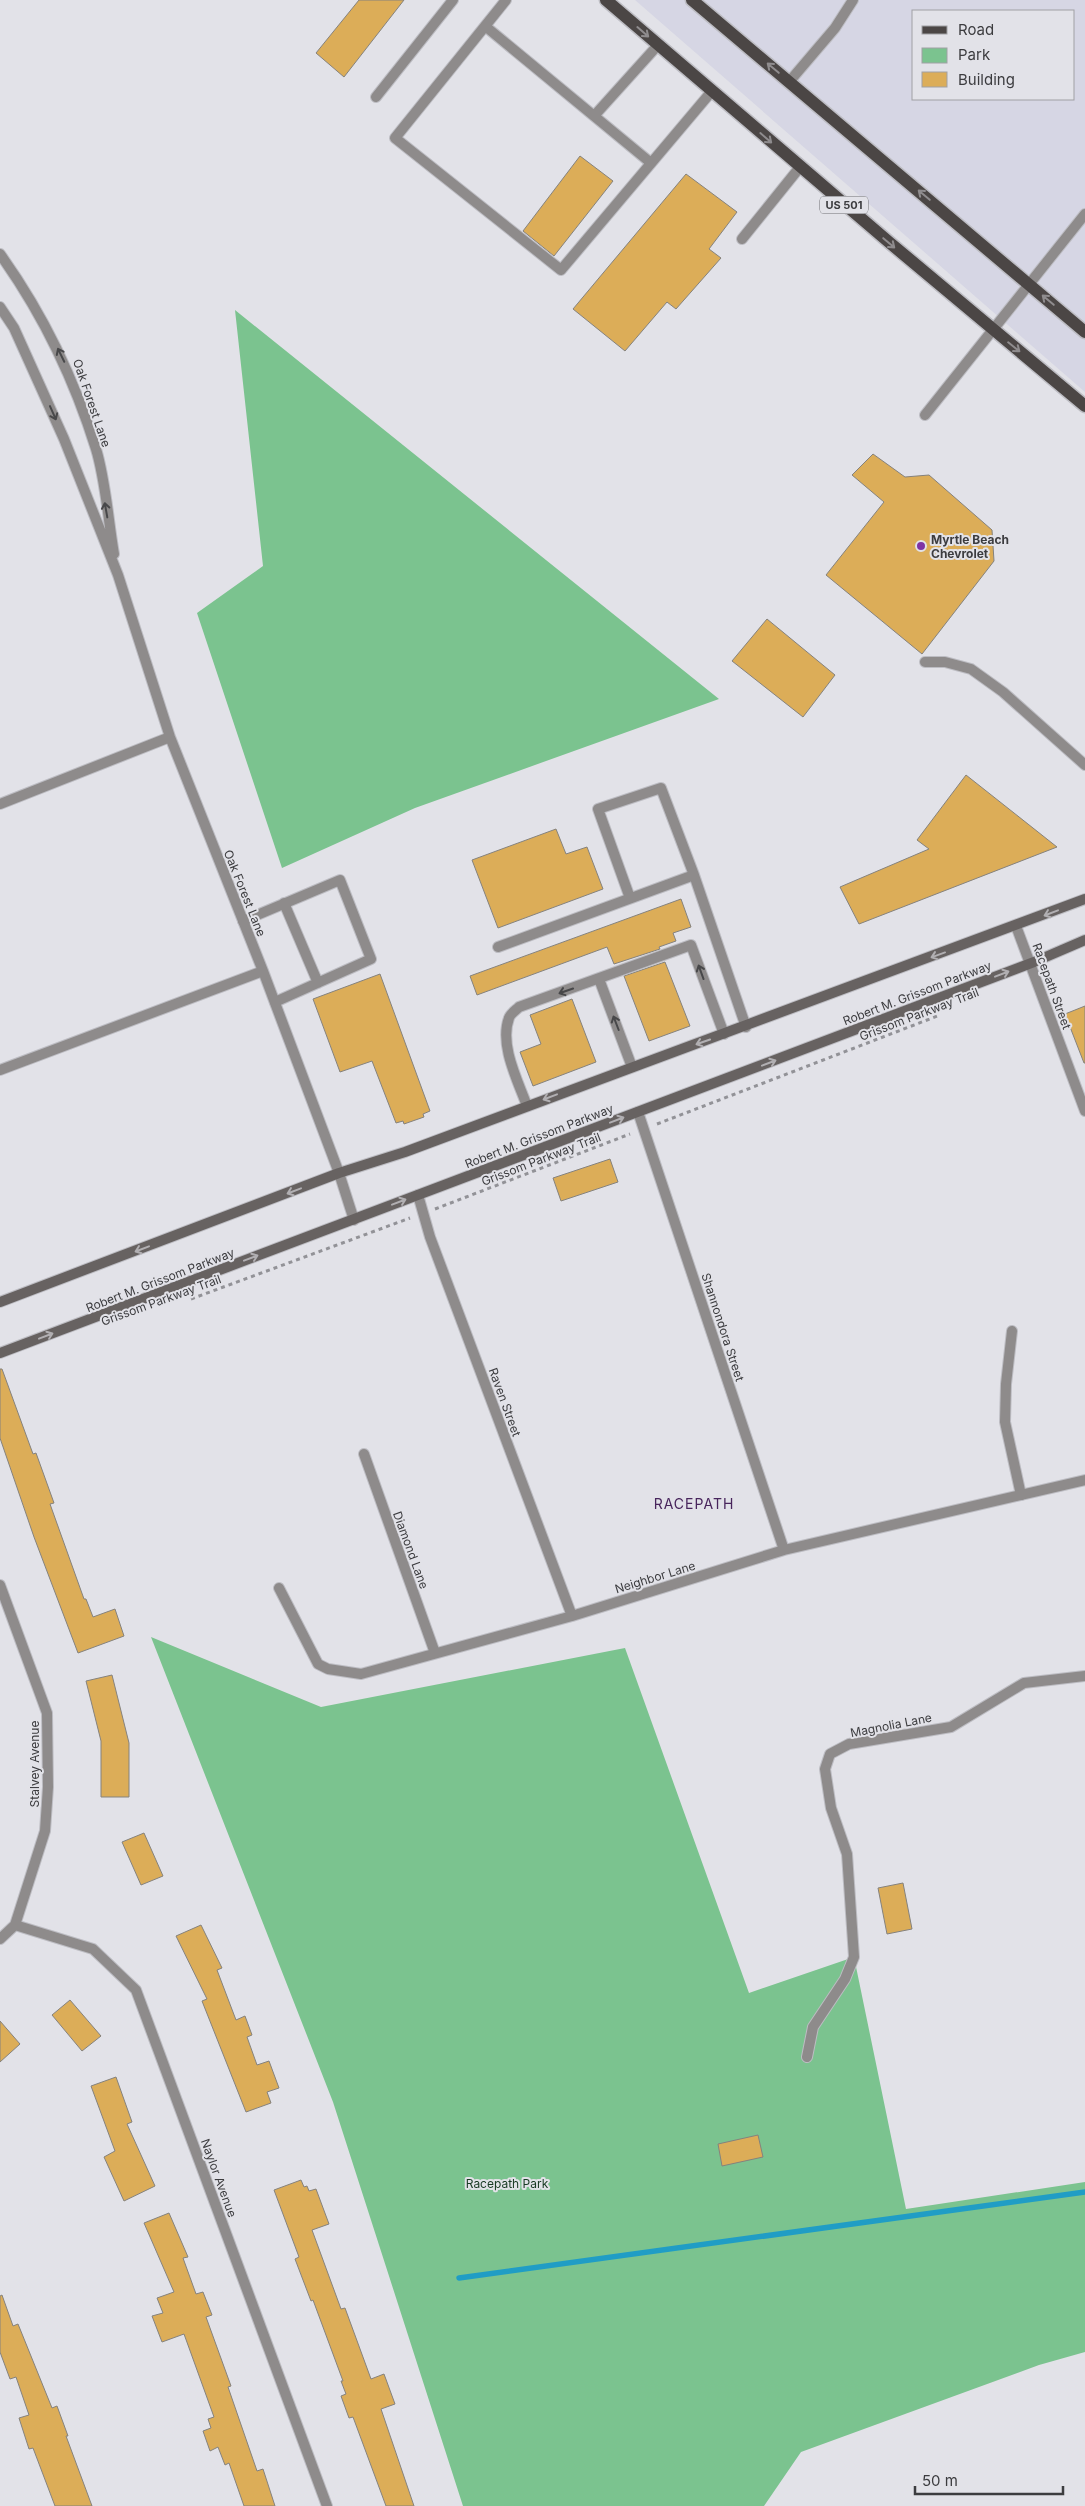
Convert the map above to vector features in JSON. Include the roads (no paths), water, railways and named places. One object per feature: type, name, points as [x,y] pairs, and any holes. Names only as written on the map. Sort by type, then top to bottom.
[{"type":"main road","name":"US 501","points":[[606,0],[991,329],[1085,406]]},
{"type":"main road","points":[[692,0],[1085,332]]},
{"type":"main road","points":[[0,1302],[339,1173],[404,1152],[632,1067],[746,1027],[1085,899]]},
{"type":"main road","name":"Robert M. Grissom Parkway","points":[[0,1354],[1030,964],[1085,940]]},
{"type":"street","points":[[376,96],[453,0]]},
{"type":"street","points":[[506,0],[395,138],[561,270],[712,91]]},
{"type":"street","points":[[789,82],[835,28],[853,0]]},
{"type":"street","points":[[485,26],[651,163]]},
{"type":"street","points":[[594,116],[658,45]]},
{"type":"street","points":[[742,239],[800,167]]},
{"type":"street","points":[[925,415],[991,329],[1085,214]]},
{"type":"street","name":"Oak Forest Lane","points":[[0,254],[26,290],[62,357],[96,450],[118,575]]},
{"type":"street","name":"Oak Forest Lane","points":[[0,307],[14,328],[64,439],[118,575],[170,737],[263,970],[339,1173],[354,1220]]},
{"type":"street","points":[[925,662],[944,662],[971,669],[1003,692],[1085,765]]},
{"type":"street","points":[[0,804],[170,737]]},
{"type":"street","points":[[630,898],[598,810],[661,788],[694,875],[746,1027]]},
{"type":"street","points":[[498,947],[694,875]]},
{"type":"street","points":[[243,921],[340,880],[371,959],[275,1002]]},
{"type":"street","points":[[284,903],[318,983]]},
{"type":"street","name":"Racepath Street","points":[[1016,926],[1085,1111]]},
{"type":"street","points":[[527,1106],[509,1055],[506,1031],[509,1016],[519,1007],[691,945],[724,1034]]},
{"type":"street","points":[[0,1070],[263,970]]},
{"type":"street","points":[[599,979],[632,1067]]},
{"type":"street","name":"Shannondora Street","points":[[638,1112],[784,1550]]},
{"type":"street","name":"Raven Street","points":[[418,1196],[572,1616]]},
{"type":"street","points":[[1012,1331],[1006,1384],[1005,1422],[1021,1495]]},
{"type":"street","name":"Diamond Lane","points":[[364,1454],[435,1654]]},
{"type":"street","name":"Neighbor Lane","points":[[279,1588],[318,1664],[328,1670],[361,1674],[572,1616],[784,1550],[1085,1480]]},
{"type":"street","name":"Stalvey Avenue","points":[[0,1585],[47,1713],[48,1786],[45,1831],[15,1925],[0,1939]]},
{"type":"street","name":"Magnolia Lane","points":[[807,2057],[813,2027],[844,1980],[854,1957],[847,1854],[831,1808],[825,1769],[830,1754],[849,1744],[950,1726],[1024,1684],[1085,1676]]},
{"type":"street","name":"Naylor Avenue","points":[[15,1925],[93,1950],[136,1990],[327,2506]]},
{"type":"waterway","points":[[459,2278],[1085,2192]]},
{"type":"place","name":"Myrtle Beach Chevrolet","points":[[921,546]]},
{"type":"district","name":"RACEPATH","points":[[694,1503]]},
{"type":"park label","name":"Racepath Park","points":[[507,2183]]}]
